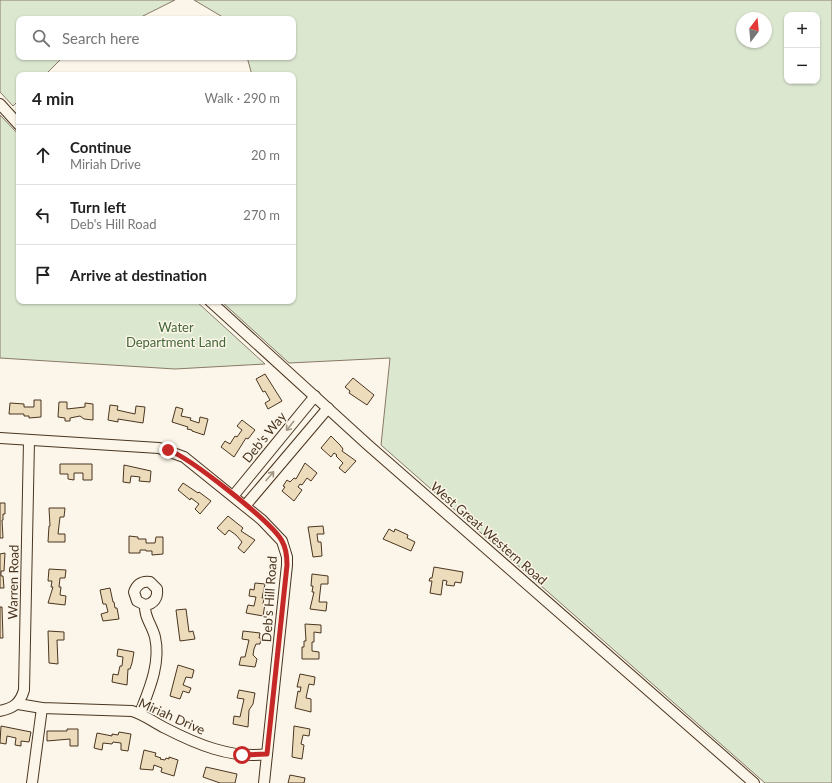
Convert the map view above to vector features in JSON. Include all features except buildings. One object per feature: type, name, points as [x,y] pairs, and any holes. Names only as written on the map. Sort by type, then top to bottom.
[{"type":"street","points":[[0,104],[16,122]]},
{"type":"street","name":"West Great Western Road","points":[[213,304],[328,408],[754,783]]},
{"type":"street","name":"Deb's Way","points":[[234,495],[315,396]]},
{"type":"street","points":[[245,506],[328,408]]},
{"type":"street","name":"Deb's Hill Road","points":[[0,438],[168,450],[184,457],[234,495],[276,533],[282,541],[287,557],[264,783]]},
{"type":"street","name":"Warren Road","points":[[18,704],[24,690],[29,441]]},
{"type":"street","points":[[140,713],[150,687],[156,659],[156,639],[144,612],[145,605]]},
{"type":"street","points":[[0,711],[9,709],[18,704]]},
{"type":"street","name":"Miriah Drive","points":[[18,704],[42,708],[123,710],[140,713],[193,741],[216,749],[242,755],[267,754]]},
{"type":"street","points":[[32,783],[42,708]]},
{"type":"green space","points":[[0,0],[175,0],[143,16],[16,16],[16,60],[60,60],[48,72],[16,72],[16,103],[13,106],[0,92]]},
{"type":"green space","points":[[194,0],[832,0],[832,783],[765,783],[381,445],[390,358],[289,363],[224,304],[296,304],[296,72],[251,72],[248,60],[296,60],[296,16],[221,16]]},
{"type":"green space","name":"Water Department Land","points":[[0,115],[16,132],[16,304],[199,304],[265,364],[175,369],[0,358]]},
{"type":"route","points":[[168,450],[176,452],[184,457],[234,495],[276,533],[282,541],[286,551],[287,565],[267,754],[256,756],[242,755]]}]
